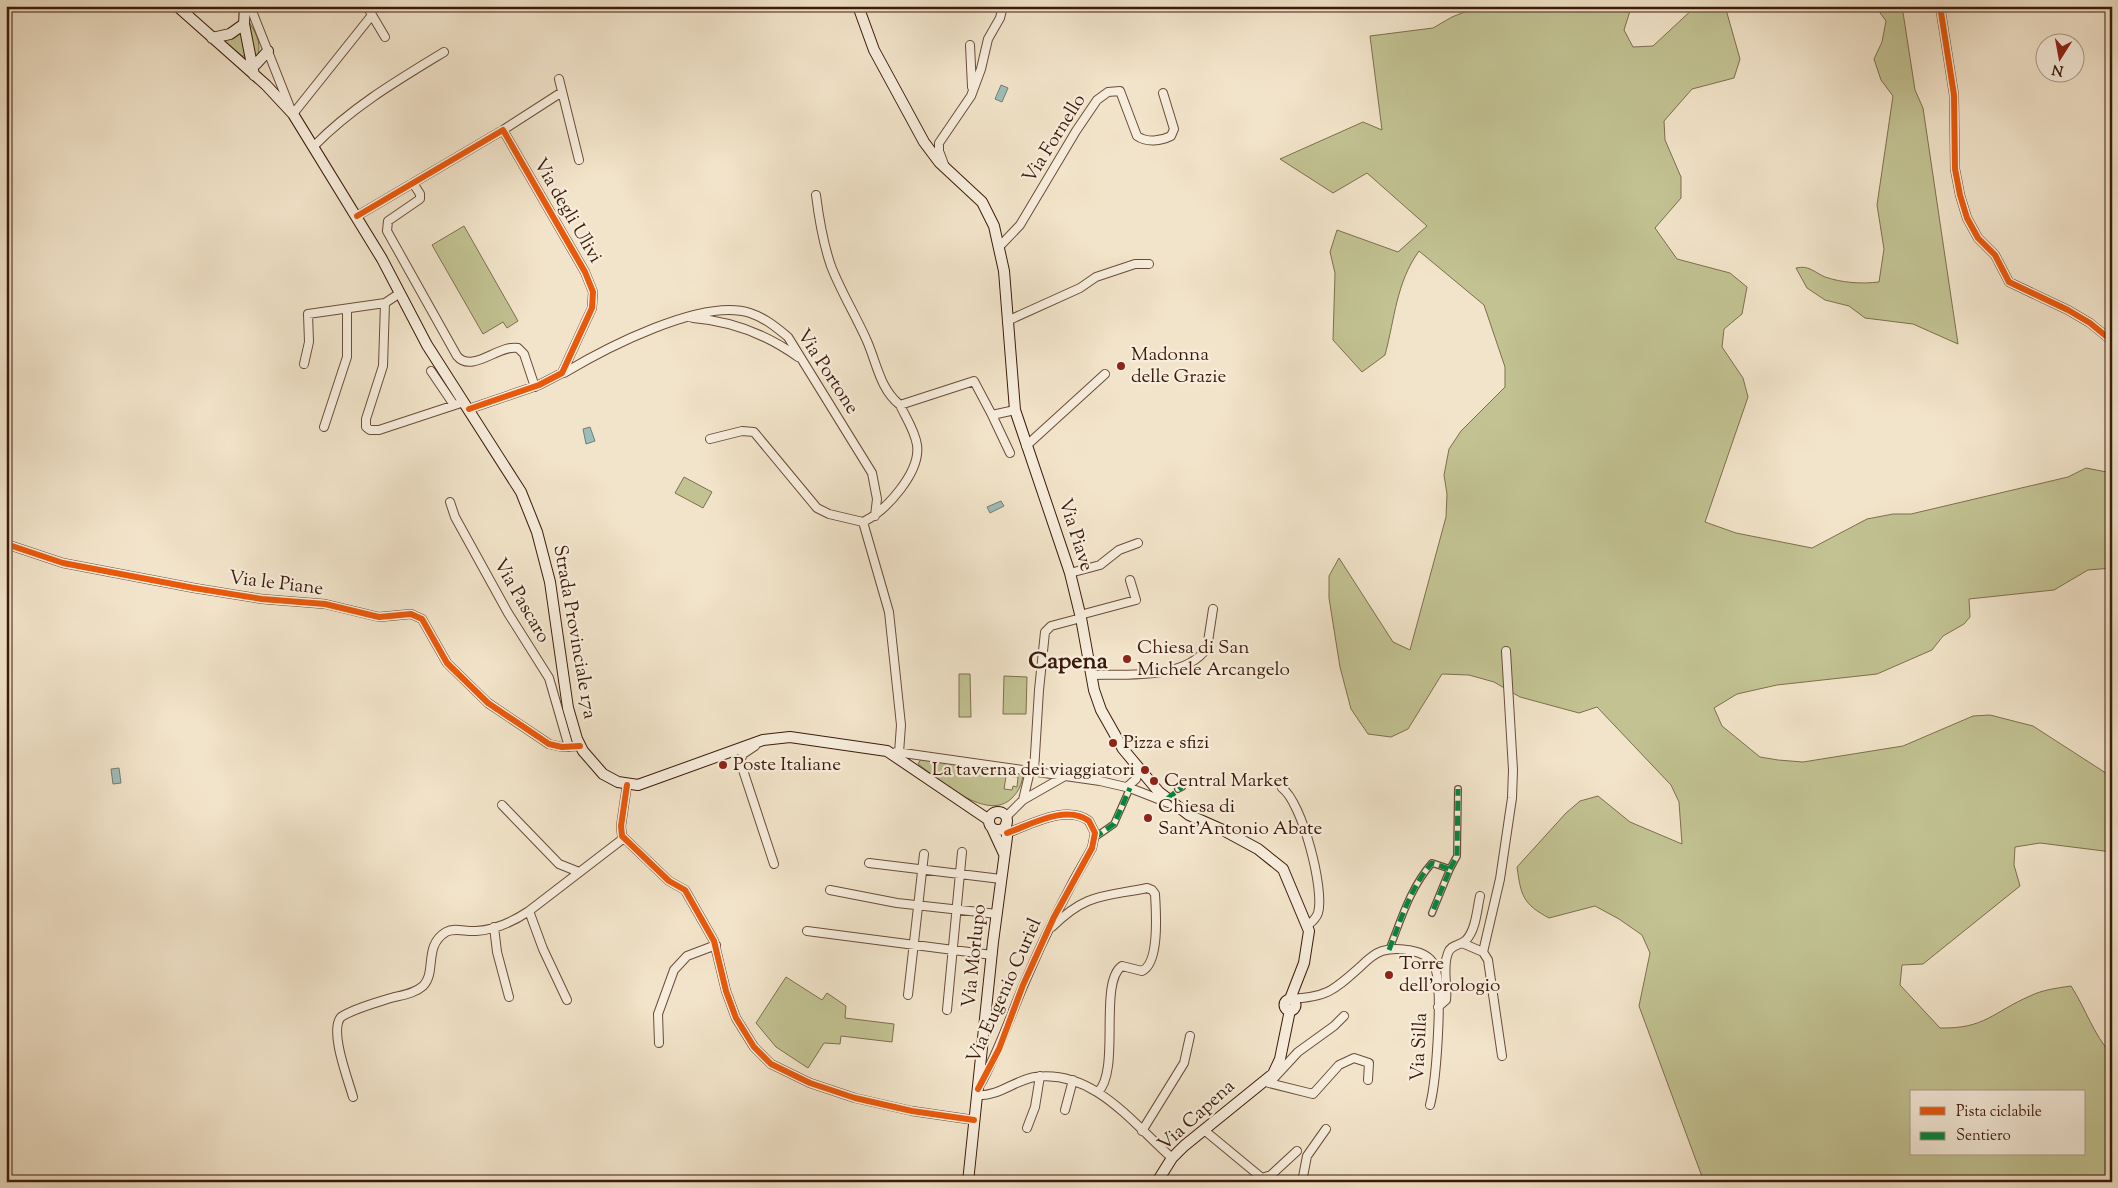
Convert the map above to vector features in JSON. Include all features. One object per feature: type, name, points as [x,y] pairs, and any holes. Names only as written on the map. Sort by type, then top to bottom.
[{"type":"main road","name":"Strada Provinciale 17a","points":[[176,6],[250,69],[293,114],[357,216],[459,404],[521,492],[537,532],[550,582],[568,708],[580,746],[603,774],[627,785]]},
{"type":"main road","points":[[245,6],[244,24],[250,69]]},
{"type":"main road","name":"Via Piave","points":[[858,6],[874,50],[924,142],[946,169],[974,193],[986,208],[1000,246],[1008,321],[1014,410],[1070,573],[1081,616],[1097,700],[1107,724],[1139,770],[1169,797],[1176,806],[1258,849],[1283,870],[1308,925]]},
{"type":"main road","points":[[212,38],[230,34],[244,24]]},
{"type":"main road","points":[[250,69],[268,51]]},
{"type":"main road","points":[[627,785],[648,783],[703,760],[763,740],[790,737],[886,751],[990,824],[1000,830],[1007,825],[1002,813],[996,812],[991,815],[990,824],[1004,854]]},
{"type":"main road","name":"Via Morlupo","points":[[968,1182],[1007,825]]},
{"type":"main road","points":[[1267,1082],[1280,1059],[1290,1010],[1284,1005],[1290,997],[1305,960],[1309,934],[1308,925]]},
{"type":"main road","name":"Via Capena","points":[[1157,1182],[1172,1158],[1244,1095],[1267,1082]]},
{"type":"street","points":[[250,6],[293,114],[372,15]]},
{"type":"street","points":[[367,6],[385,37]]},
{"type":"street","points":[[946,169],[939,151],[939,143],[971,96],[981,69],[988,39],[1000,18],[1003,6]]},
{"type":"street","points":[[1940,6],[1954,95],[1955,169],[1967,218],[1978,238],[2000,263],[2009,282],[2068,310],[2112,341]]},
{"type":"street","points":[[970,45],[973,76],[971,96]]},
{"type":"street","points":[[314,146],[334,126],[368,99],[444,52]]},
{"type":"street","points":[[559,79],[579,160]]},
{"type":"street","name":"Via Fornello","points":[[1000,246],[1020,226],[1076,131],[1103,95],[1112,90],[1120,91],[1137,136],[1143,140],[1157,140],[1171,136],[1174,130],[1163,93]]},
{"type":"street","points":[[357,216],[503,130],[562,92]]},
{"type":"street","name":"Via degli Ulivi","points":[[503,130],[583,268],[592,288],[592,308],[562,373]]},
{"type":"street","points":[[413,183],[420,194],[420,198],[390,220],[387,224],[387,231],[457,356],[463,362],[470,362],[510,347],[518,348],[524,354],[535,386]]},
{"type":"street","points":[[710,439],[742,431],[754,432],[817,508],[829,514],[863,522],[875,516],[887,505],[904,482],[916,457],[916,438],[900,405],[890,397],[883,384],[865,336],[832,267],[822,234],[816,195]]},
{"type":"street","points":[[1008,321],[1080,288],[1096,277],[1135,264],[1149,264]]},
{"type":"street","points":[[304,364],[309,342],[308,314],[347,310],[385,303],[400,293]]},
{"type":"street","points":[[385,303],[382,366],[366,419],[366,427],[370,430],[379,430],[459,404],[535,386],[562,373]]},
{"type":"street","points":[[324,427],[346,358],[347,310]]},
{"type":"street","name":"Via Portone","points":[[562,373],[637,334],[708,312],[748,312],[773,323],[788,337],[872,473],[877,499],[875,516]]},
{"type":"street","points":[[689,318],[721,321],[765,336],[802,360]]},
{"type":"street","points":[[431,371],[459,404]]},
{"type":"street","points":[[1026,446],[1105,374]]},
{"type":"street","points":[[900,405],[974,381],[1010,453]]},
{"type":"street","points":[[992,414],[1014,410]]},
{"type":"street","name":"Via Pascaro","points":[[450,502],[455,517],[508,613],[549,678],[568,747]]},
{"type":"street","points":[[863,522],[887,604],[901,725],[900,753]]},
{"type":"street","points":[[1070,573],[1100,565],[1118,550],[1138,543]]},
{"type":"street","name":"Via le Piane","points":[[6,544],[63,563],[216,592],[325,604],[379,617],[407,613],[417,615],[422,620],[447,663],[478,695],[499,712],[545,742],[568,747],[580,746]]},
{"type":"street","points":[[1007,825],[1023,800],[1032,771],[1045,632],[1051,626],[1139,599],[1130,580]]},
{"type":"street","points":[[1091,675],[1157,673],[1182,666],[1208,648],[1213,609]]},
{"type":"street","points":[[1502,1056],[1489,965],[1483,952],[1500,879],[1512,798],[1513,770],[1506,651]]},
{"type":"street","points":[[763,740],[745,752],[740,761],[774,864]]},
{"type":"street","points":[[886,751],[1065,776],[1128,788],[1176,806]]},
{"type":"street","points":[[1094,838],[1114,824],[1128,788],[1136,779],[1139,770]]},
{"type":"street","points":[[1046,773],[1048,787]]},
{"type":"street","points":[[1023,800],[1065,776]]},
{"type":"street","points":[[627,785],[621,826],[624,838],[669,880],[684,888],[716,945],[726,991],[736,1018],[754,1047],[771,1064],[804,1081],[855,1098],[912,1111],[974,1120]]},
{"type":"street","points":[[1282,788],[1294,802],[1319,882],[1317,914],[1308,925]]},
{"type":"street","points":[[1432,912],[1457,856],[1458,789]]},
{"type":"street","points":[[502,806],[559,864],[578,872]]},
{"type":"street","points":[[1007,825],[1071,814],[1089,821],[1094,829],[1094,838]]},
{"type":"street","points":[[353,1097],[336,1035],[338,1020],[347,1014],[421,988],[429,975],[433,947],[446,933],[457,930],[475,932],[511,921],[529,911],[624,838]]},
{"type":"street","name":"Via Eugenio Curiel","points":[[977,1092],[998,1052],[1023,985],[1049,930],[1092,848],[1094,838]]},
{"type":"street","points":[[947,1010],[962,852]]},
{"type":"street","points":[[908,995],[924,854]]},
{"type":"street","points":[[869,863],[1001,879]]},
{"type":"street","points":[[1290,997],[1318,996],[1336,988],[1374,955],[1389,950],[1409,899],[1422,875],[1432,863],[1450,869]]},
{"type":"street","points":[[1049,930],[1068,911],[1084,901],[1147,888],[1155,894],[1156,941],[1148,966],[1142,971],[1122,966],[1117,971],[1109,1010],[1106,1075],[1103,1086],[1098,1092]]},
{"type":"street","points":[[830,890],[918,905],[997,914]]},
{"type":"street","points":[[1462,943],[1471,930],[1480,896]]},
{"type":"street","points":[[529,911],[543,949],[567,1000]]},
{"type":"street","points":[[494,927],[497,952],[509,997]]},
{"type":"street","points":[[807,931],[992,955]]},
{"type":"street","points":[[1438,1007],[1446,1000],[1445,965],[1448,952],[1454,945],[1462,943],[1483,952]]},
{"type":"street","points":[[659,1043],[658,1014],[674,970],[688,956],[716,945]]},
{"type":"street","name":"Via Silla","points":[[1389,950],[1415,952],[1431,961],[1435,968],[1438,1007],[1434,1086],[1430,1105]]},
{"type":"street","points":[[1267,1082],[1298,1052],[1334,1026],[1344,1016]]},
{"type":"street","points":[[1142,1131],[1184,1063],[1190,1036]]},
{"type":"street","points":[[1267,1082],[1313,1094],[1339,1064],[1354,1058],[1368,1063],[1368,1080]]},
{"type":"street","points":[[1027,1128],[1035,1106],[1040,1076]]},
{"type":"street","points":[[977,1092],[991,1094],[1022,1080],[1040,1076],[1058,1076],[1073,1080],[1098,1092],[1172,1158]]},
{"type":"street","points":[[1066,1110],[1073,1080]]},
{"type":"street","points":[[1302,1182],[1307,1156],[1326,1129]]},
{"type":"street","points":[[1204,1130],[1262,1178],[1271,1175],[1297,1151]]},
{"type":"green space","points":[[1506,6],[1637,6],[1630,11],[1624,30],[1633,47],[1653,46],[1696,6],[1725,6],[1740,59],[1734,78],[1692,89],[1664,121],[1665,140],[1681,177],[1681,198],[1655,228],[1677,259],[1730,273],[1747,287],[1742,314],[1724,329],[1722,347],[1743,378],[1748,397],[1705,522],[1736,533],[1812,548],[1867,519],[1893,514],[1911,514],[2068,477],[2086,468],[2112,473],[2112,568],[2088,570],[2054,590],[1969,599],[1970,617],[1964,624],[1943,636],[1932,650],[1877,674],[1777,685],[1737,694],[1714,708],[1722,726],[1760,757],[1803,762],[1903,746],[1973,716],[1990,715],[2033,726],[2112,777],[2112,852],[2040,843],[2015,847],[2014,865],[2020,886],[1923,964],[1902,965],[1900,985],[1940,1028],[1955,1028],[1978,1023],[2035,994],[2071,986],[2100,1039],[2112,1055],[2112,1182],[1704,1182],[1639,1006],[1650,953],[1642,935],[1619,919],[1595,906],[1549,918],[1534,908],[1525,898],[1520,885],[1517,867],[1566,813],[1580,801],[1598,796],[1630,822],[1682,844],[1679,802],[1671,785],[1597,707],[1579,713],[1520,697],[1494,682],[1469,675],[1442,674],[1408,729],[1391,737],[1368,734],[1351,709],[1340,667],[1329,598],[1329,576],[1339,558],[1393,642],[1410,650],[1446,517],[1447,494],[1444,475],[1449,449],[1461,431],[1505,387],[1505,367],[1484,305],[1419,251],[1411,263],[1401,288],[1385,355],[1362,372],[1333,340],[1335,273],[1330,252],[1337,230],[1398,252],[1427,226],[1367,173],[1333,193],[1280,159],[1363,122],[1382,130],[1370,36],[1433,28],[1452,17],[1472,9],[1499,11]]},
{"type":"green space","points":[[1875,6],[1902,6],[1915,90],[1923,108],[1958,344],[1913,324],[1865,318],[1849,306],[1825,300],[1807,288],[1796,268],[1808,268],[1825,277],[1845,282],[1879,282],[1884,249],[1877,205],[1893,96],[1881,80],[1874,59],[1882,42],[1886,21]]},
{"type":"green space","points":[[249,22],[259,46],[258,55],[255,59]]},
{"type":"green space","points":[[241,31],[245,56],[242,56],[223,40]]},
{"type":"green space","points":[[464,226],[518,321],[507,328],[503,322],[483,334],[432,245]]},
{"type":"green space","points":[[684,477],[712,492],[703,508],[675,493]]},
{"type":"green space","points":[[959,674],[970,674],[971,717],[959,717]]},
{"type":"green space","points":[[1004,676],[1027,677],[1026,714],[1003,714]]},
{"type":"green space","points":[[921,759],[1023,774],[1020,787],[1012,798],[1002,804],[990,805],[964,796],[918,764]],"holes":[[[1006,776],[1018,777],[1017,787],[1013,786],[1012,790],[1004,789]]]},
{"type":"green space","points":[[786,977],[822,1000],[827,993],[846,1006],[845,1018],[894,1024],[892,1042],[841,1036],[840,1044],[824,1043],[808,1068],[776,1047],[756,1023]]},
{"type":"water","points":[[1001,85],[1008,88],[1002,102],[995,99]]},
{"type":"water","points":[[590,427],[595,441],[586,444],[583,429]]},
{"type":"water","points":[[1001,501],[1004,506],[990,513],[987,507]]},
{"type":"water","points":[[119,768],[121,783],[113,784],[111,769]]},
{"type":"marked path","points":[[1167,799],[1182,787]]},
{"type":"marked path","points":[[1094,838],[1114,824],[1130,788]]},
{"type":"marked path","points":[[1450,869],[1457,856],[1458,789]]},
{"type":"marked path","points":[[1389,950],[1412,894],[1432,863],[1450,869],[1432,913]]},
{"type":"cycle path","points":[[1940,6],[1954,95],[1955,169],[1967,218],[1978,238],[1995,255],[2009,282],[2068,310],[2090,323],[2112,341]]},
{"type":"cycle path","points":[[357,216],[503,130],[585,272],[593,292],[592,308],[562,373],[539,385],[469,409]]},
{"type":"cycle path","points":[[6,544],[63,563],[194,588],[262,599],[325,604],[379,617],[411,614],[422,619],[447,663],[488,703],[549,744],[562,747],[580,746]]},
{"type":"cycle path","points":[[627,785],[621,826],[622,836],[669,881],[685,890],[714,941],[726,991],[736,1018],[754,1047],[771,1064],[810,1083],[855,1098],[912,1111],[974,1120]]},
{"type":"cycle path","points":[[978,1089],[999,1049],[1023,985],[1054,917],[1092,848],[1095,833],[1089,821],[1080,816],[1070,815],[1059,815],[1037,821],[1007,833]]},
{"type":"place","name":"Madonna delle Grazie","points":[[1121,366]]},
{"type":"place","name":"Chiesa di San Michele Arcangelo","points":[[1127,659]]},
{"type":"place","name":"Pizza e sfizi","points":[[1113,743]]},
{"type":"place","name":"Poste Italiane","points":[[723,765]]},
{"type":"place","name":"La taverna dei viaggiatori","points":[[1145,770]]},
{"type":"place","name":"Central Market","points":[[1154,781]]},
{"type":"place","name":"Chiesa di Sant'Antonio Abate","points":[[1148,818]]},
{"type":"place","name":"Torre dell'orologio","points":[[1389,975]]},
{"type":"district","name":"Capena","points":[[1068,662]]}]
